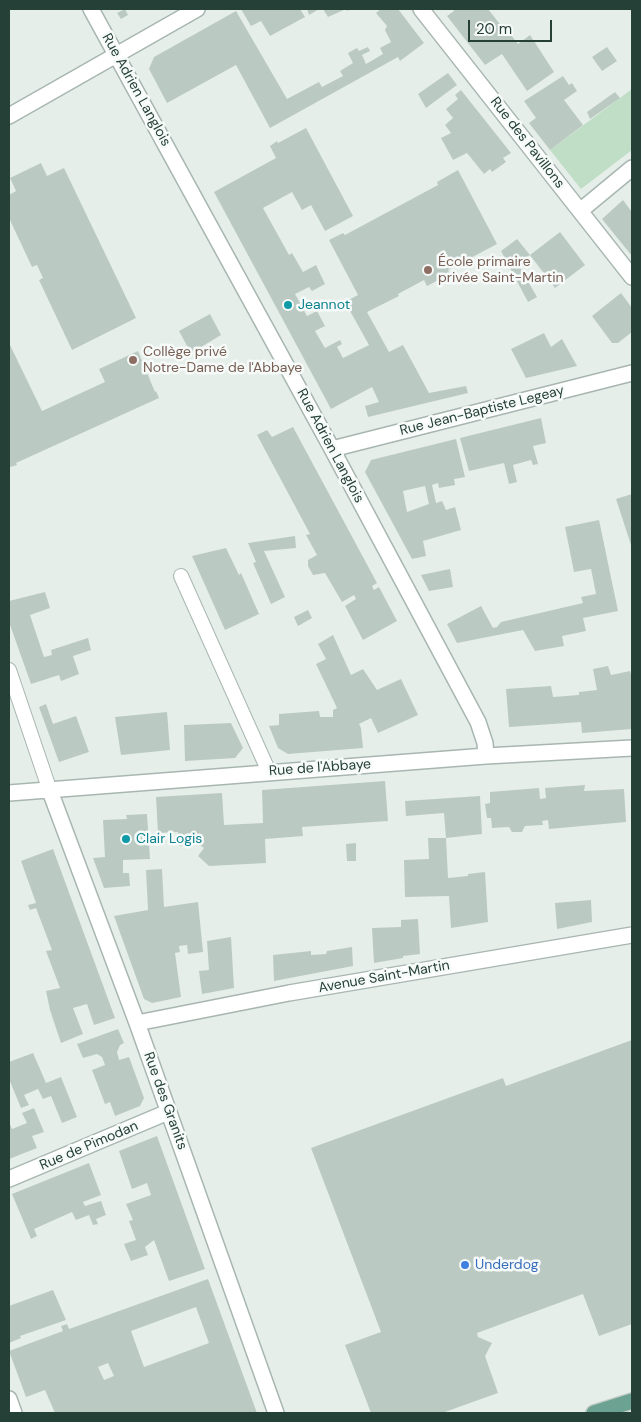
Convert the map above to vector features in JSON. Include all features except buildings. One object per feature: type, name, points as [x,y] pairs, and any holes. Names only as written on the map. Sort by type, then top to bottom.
[{"type":"main road","points":[[594,1413],[632,1401]]},
{"type":"street","name":"Rue Adrien Langlois","points":[[91,9],[332,449],[478,722],[485,743],[486,756]]},
{"type":"street","points":[[9,116],[197,9]]},
{"type":"street","name":"Rue des Pavillons","points":[[421,9],[632,277]]},
{"type":"street","points":[[580,210],[632,168]]},
{"type":"street","name":"Rue Jean-Baptiste Legeay","points":[[332,449],[632,373]]},
{"type":"street","name":"Rue de l'Abbaye","points":[[9,793],[486,756],[632,748]]},
{"type":"street","name":"Rue des Granits","points":[[50,790],[137,1023],[276,1413]]},
{"type":"street","name":"Avenue Saint-Martin","points":[[137,1023],[289,993],[632,935]]},
{"type":"street","name":"Rue de Pimodan","points":[[9,1179],[168,1112]]},
{"type":"street","points":[[9,1399],[14,1413]]},
{"type":"lane","points":[[181,576],[269,772]]},
{"type":"lane","points":[[9,670],[50,790]]},
{"type":"green space","points":[[632,89],[632,150],[581,189],[550,150]]},
{"type":"place","name":"École primaire privée Saint-Martin","points":[[428,270]]},
{"type":"place","name":"Jeannot","points":[[288,305]]},
{"type":"place","name":"Collège privé Notre-Dame de l'Abbaye","points":[[133,360]]},
{"type":"place","name":"Clair Logis","points":[[126,839]]},
{"type":"place","name":"Underdog","points":[[465,1265]]}]
